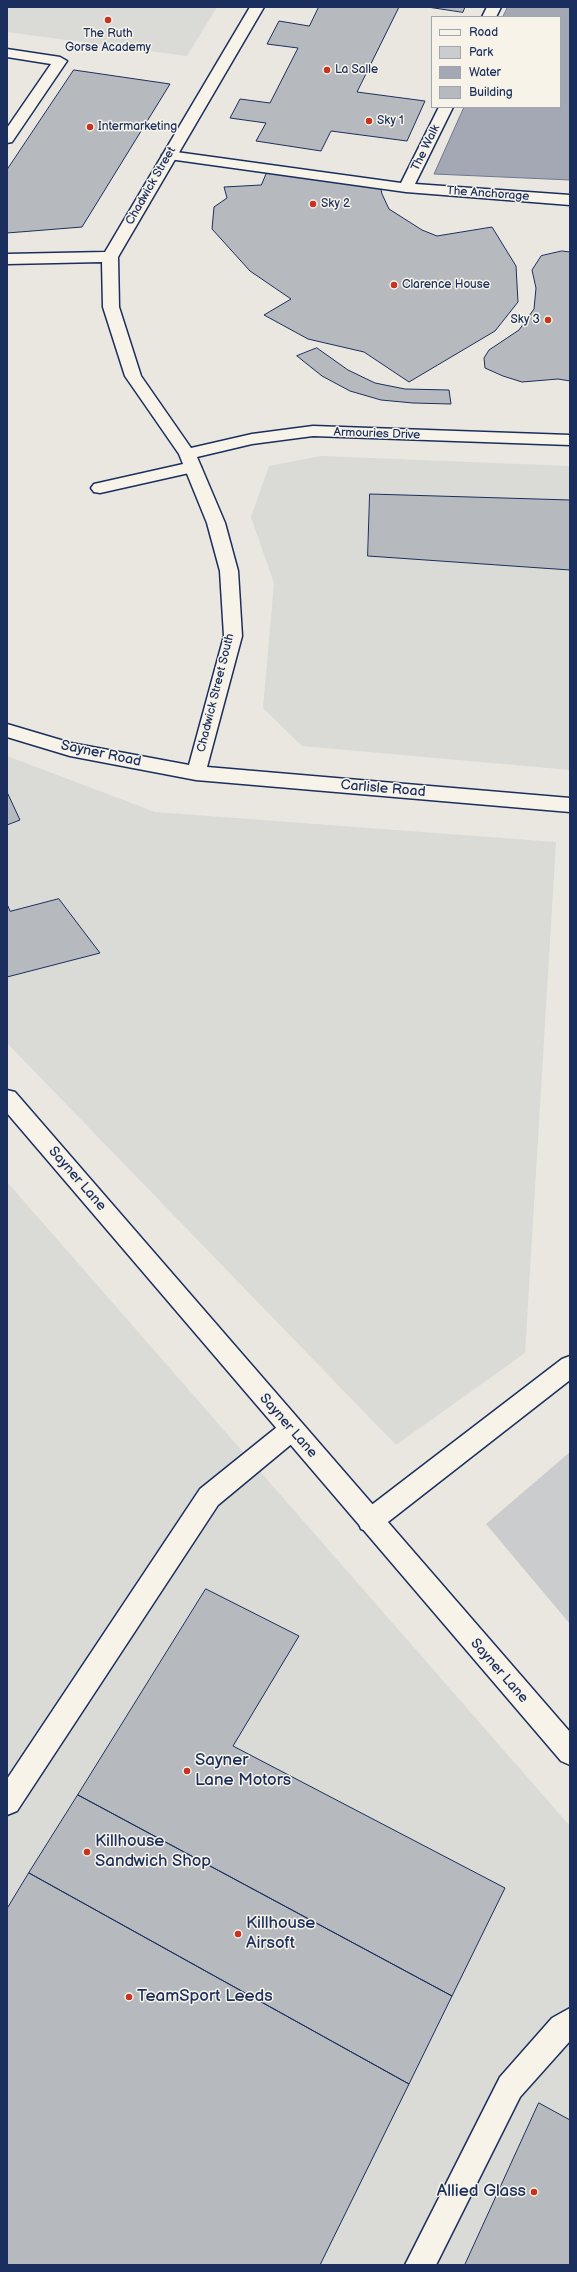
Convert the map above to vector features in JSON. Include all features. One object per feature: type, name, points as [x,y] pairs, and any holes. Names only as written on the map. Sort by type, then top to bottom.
[{"type":"street","name":"Chadwick Street","points":[[110,256],[257,7]]},
{"type":"street","points":[[490,16],[494,7]]},
{"type":"street","points":[[7,53],[60,61],[7,139]]},
{"type":"street","name":"The Walk","points":[[406,188],[446,108]]},
{"type":"street","name":"The Anchorage","points":[[169,155],[406,188],[570,200]]},
{"type":"street","points":[[7,259],[110,256]]},
{"type":"street","name":"Chadwick Street South","points":[[110,256],[111,308],[133,376],[190,460],[216,523],[229,571],[233,636],[196,773]]},
{"type":"street","name":"Armouries Drive","points":[[100,488],[252,439],[313,431],[570,440]]},
{"type":"street","name":"Sayner Road","points":[[7,730],[70,750],[196,773]]},
{"type":"street","name":"Carlisle Road","points":[[196,773],[570,805]]},
{"type":"street","name":"Sayner Lane","points":[[7,1098],[291,1430],[570,1752]]},
{"type":"street","points":[[370,1521],[570,1366]]},
{"type":"street","points":[[7,1802],[209,1497],[291,1430]]},
{"type":"street","points":[[420,2265],[510,2087],[562,2028],[570,2022]]},
{"type":"shaded area","name":"The Ruth Gorse Academy","points":[[7,7],[217,7],[187,56],[7,32]]},
{"type":"shaded area","points":[[321,456],[570,466],[570,770],[302,746],[263,708],[274,583],[251,517],[269,466]]},
{"type":"shaded area","points":[[7,756],[155,812],[556,842],[525,1353],[396,1445],[7,1043]]},
{"type":"shaded area","points":[[7,1182],[570,1826],[570,2265],[7,2265]]},
{"type":"green space","points":[[570,1452],[570,1624],[486,1524]]},
{"type":"water","points":[[508,7],[570,7],[570,180],[434,174],[464,108],[561,108],[561,16],[504,16]]},
{"type":"building","name":"La Salle","points":[[319,7],[399,7],[357,92],[425,101],[407,141],[331,131],[321,151],[256,141],[266,123],[230,118],[240,99],[270,103],[298,48],[267,44],[279,21],[309,26]]},
{"type":"building","points":[[428,7],[465,7],[463,12]]},
{"type":"building","name":"Intermarketing","points":[[74,70],[170,84],[82,227],[7,233],[7,170]]},
{"type":"building","name":"Clarence House","points":[[268,170],[380,185],[382,194],[389,209],[422,230],[437,236],[492,227],[516,266],[518,302],[495,331],[409,382],[364,352],[308,339],[264,315],[291,299],[250,271],[212,229],[214,207],[227,198],[224,187],[261,185]]},
{"type":"building","name":"Sky 3","points":[[562,251],[570,252],[570,381],[558,379],[522,382],[485,368],[484,358],[489,350],[519,330],[534,309],[536,288],[532,270],[541,256]]},
{"type":"building","points":[[317,348],[348,370],[375,383],[405,389],[449,390],[451,404],[381,400],[350,391],[322,376],[297,356]]},
{"type":"building","points":[[370,494],[570,500],[570,570],[368,556]]},
{"type":"building","points":[[7,792],[20,820],[7,825]]},
{"type":"building","points":[[59,899],[100,953],[7,977],[7,904],[10,911]]},
{"type":"building","name":"Sayner Lane Motors","points":[[206,1589],[299,1636],[233,1746],[505,1888],[452,1996],[78,1795]]},
{"type":"building","name":"Killhouse Airsoft","points":[[78,1795],[452,1996],[409,2084],[29,1873]]},
{"type":"building","name":"TeamSport Leeds","points":[[29,1873],[409,2084],[320,2265],[7,2265],[7,1909]]},
{"type":"building","name":"Allied Glass","points":[[539,2103],[570,2120],[570,2265],[465,2265]]},
{"type":"place","name":"The Ruth Gorse Academy","points":[[108,20]]},
{"type":"place","name":"La Salle","points":[[327,70]]},
{"type":"place","name":"Sky 1","points":[[369,121]]},
{"type":"place","name":"Intermarketing","points":[[90,127]]},
{"type":"place","name":"Sky 2","points":[[313,204]]},
{"type":"place","name":"Clarence House","points":[[394,285]]},
{"type":"place","name":"Sky 3","points":[[548,320]]},
{"type":"place","name":"Sayner Lane Motors","points":[[187,1771]]},
{"type":"place","name":"Killhouse Sandwich Shop","points":[[87,1852]]},
{"type":"place","name":"Killhouse Airsoft","points":[[238,1934]]},
{"type":"place","name":"TeamSport Leeds","points":[[129,1997]]},
{"type":"place","name":"Allied Glass","points":[[534,2192]]}]
